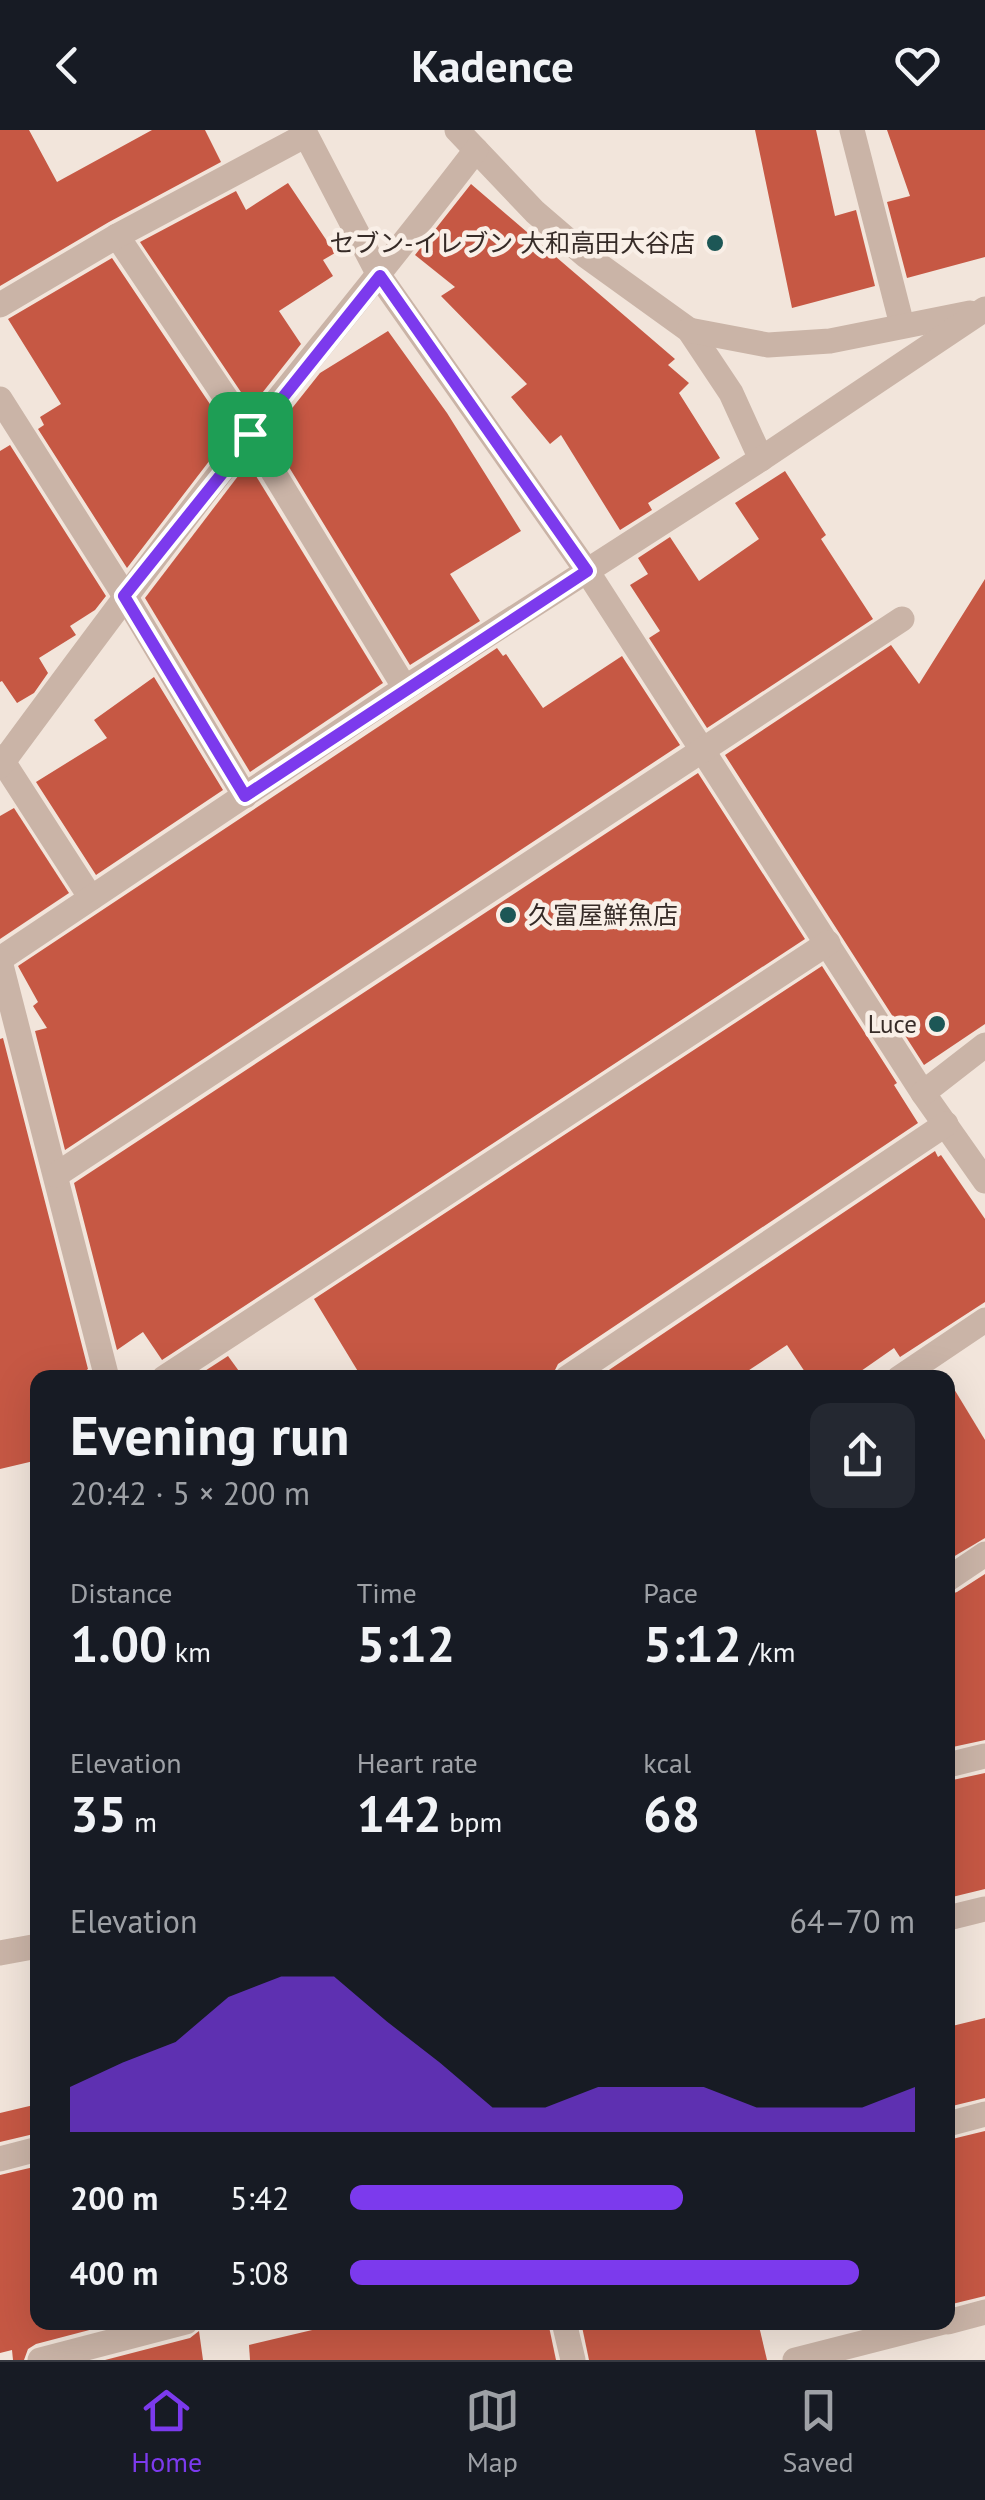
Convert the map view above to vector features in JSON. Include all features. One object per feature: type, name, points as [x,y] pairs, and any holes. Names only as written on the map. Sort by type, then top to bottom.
[{"type":"street","points":[[457,130],[534,212],[689,330],[731,394],[761,459]]},
{"type":"street","points":[[852,130],[902,325]]},
{"type":"street","points":[[0,305],[117,236],[306,135],[380,276],[587,571],[923,1094],[985,1181]]},
{"type":"street","points":[[91,898],[1,762],[124,596],[476,150]]},
{"type":"street","points":[[117,236],[250,434],[406,688]]},
{"type":"street","points":[[689,330],[768,345],[830,342],[983,310]]},
{"type":"street","points":[[105,1370],[0,959],[983,310]]},
{"type":"street","points":[[0,399],[245,796]]},
{"type":"street","points":[[56,1175],[902,619]]},
{"type":"street","points":[[176,1370],[828,943]]},
{"type":"street","points":[[923,1094],[985,1045]]},
{"type":"street","points":[[579,1370],[946,1124]]},
{"type":"street","points":[[911,1370],[985,1320]]},
{"type":"street","points":[[955,1574],[985,1554]]},
{"type":"street","points":[[955,1763],[985,1756]]},
{"type":"street","points":[[955,1916],[985,1909]]},
{"type":"street","points":[[0,1954],[30,1948]]},
{"type":"street","points":[[955,2122],[985,2114]]},
{"type":"street","points":[[0,2159],[30,2151]]},
{"type":"street","points":[[955,2320],[985,2312]]},
{"type":"street","points":[[40,2360],[155,2330]]},
{"type":"street","points":[[566,2330],[573,2360]]},
{"type":"street","points":[[796,2360],[914,2330]]},
{"type":"building","points":[[0,130],[29,130],[57,182],[152,130],[205,130],[221,162],[0,286]]},
{"type":"building","points":[[755,130],[816,130],[835,216],[856,210],[875,286],[792,308]]},
{"type":"building","points":[[887,130],[985,130],[985,257],[907,278],[887,202],[910,196]]},
{"type":"building","points":[[288,183],[335,253],[323,260],[333,276],[279,311],[301,344],[251,407],[140,242],[236,191],[246,210]]},
{"type":"building","points":[[471,184],[675,359],[668,365],[689,383],[679,393],[720,458],[648,503],[652,510],[620,530],[561,435],[550,444],[511,397],[527,384],[441,296],[455,287],[415,255]]},
{"type":"building","points":[[112,258],[230,434],[127,568],[38,429],[44,425],[40,417],[61,404],[8,319]]},
{"type":"building","points":[[388,331],[447,413],[521,531],[450,574],[480,621],[410,665],[270,436],[320,373]]},
{"type":"building","points":[[10,445],[106,596],[95,610],[70,626],[76,635],[39,658],[48,673],[34,693],[17,703],[0,682],[0,451]]},
{"type":"building","points":[[248,463],[383,683],[250,772],[145,598]]},
{"type":"building","points":[[785,471],[826,535],[821,539],[873,619],[707,728],[649,638],[660,631],[630,585],[648,574],[638,558],[670,537],[699,581],[759,539],[735,503]]},
{"type":"building","points":[[985,579],[985,1024],[924,1065],[725,755],[891,645],[919,684]]},
{"type":"building","points":[[497,648],[503,656],[506,654],[543,708],[622,656],[680,745],[65,1150],[35,1031],[47,1028],[33,1006],[38,1002],[18,966]]},
{"type":"building","points":[[154,677],[223,790],[96,875],[36,782],[107,738],[94,720]]},
{"type":"building","points":[[698,773],[805,939],[162,1360],[143,1332],[117,1350],[74,1183]]},
{"type":"building","points":[[14,808],[69,893],[0,939],[0,816]]},
{"type":"building","points":[[822,966],[918,1123],[558,1364],[555,1370],[357,1370],[314,1299]]},
{"type":"building","points":[[3,1038],[88,1369],[30,1370],[30,1462],[0,1469]]},
{"type":"building","points":[[935,1151],[985,1219],[985,1302],[900,1357],[894,1348],[862,1370],[804,1370],[787,1345],[749,1370],[609,1370]]},
{"type":"building","points":[[228,1356],[238,1370],[206,1370]]},
{"type":"building","points":[[955,1391],[985,1440],[985,1538],[955,1556]]},
{"type":"building","points":[[985,1574],[985,1740],[955,1746],[955,1593]]},
{"type":"building","points":[[985,1773],[985,1889],[955,1896],[955,1779]]},
{"type":"building","points":[[985,2018],[985,2098],[955,2105],[955,2025]]},
{"type":"building","points":[[30,2106],[30,2135],[0,2142],[0,2113]]},
{"type":"building","points":[[985,2131],[985,2296],[955,2303],[955,2138]]},
{"type":"building","points":[[30,2168],[30,2330],[89,2330],[36,2344],[28,2349],[24,2360],[13,2360],[12,2350],[0,2353],[0,2175]]},
{"type":"building","points":[[312,2330],[550,2330],[556,2360],[250,2360],[249,2345]]},
{"type":"building","points":[[583,2330],[760,2330],[767,2360],[589,2360]]},
{"type":"building","points":[[199,2331],[203,2360],[105,2360],[190,2338]]},
{"type":"place","name":"セブン-イレブン 大和高田大谷店","points":[[715,243]]},
{"type":"place","name":"久富屋鮮魚店","points":[[508,915]]},
{"type":"place","name":"Luce","points":[[937,1024]]},
{"type":"route","points":[[380,276],[587,571],[245,796],[124,596],[250,434],[380,276]]}]
